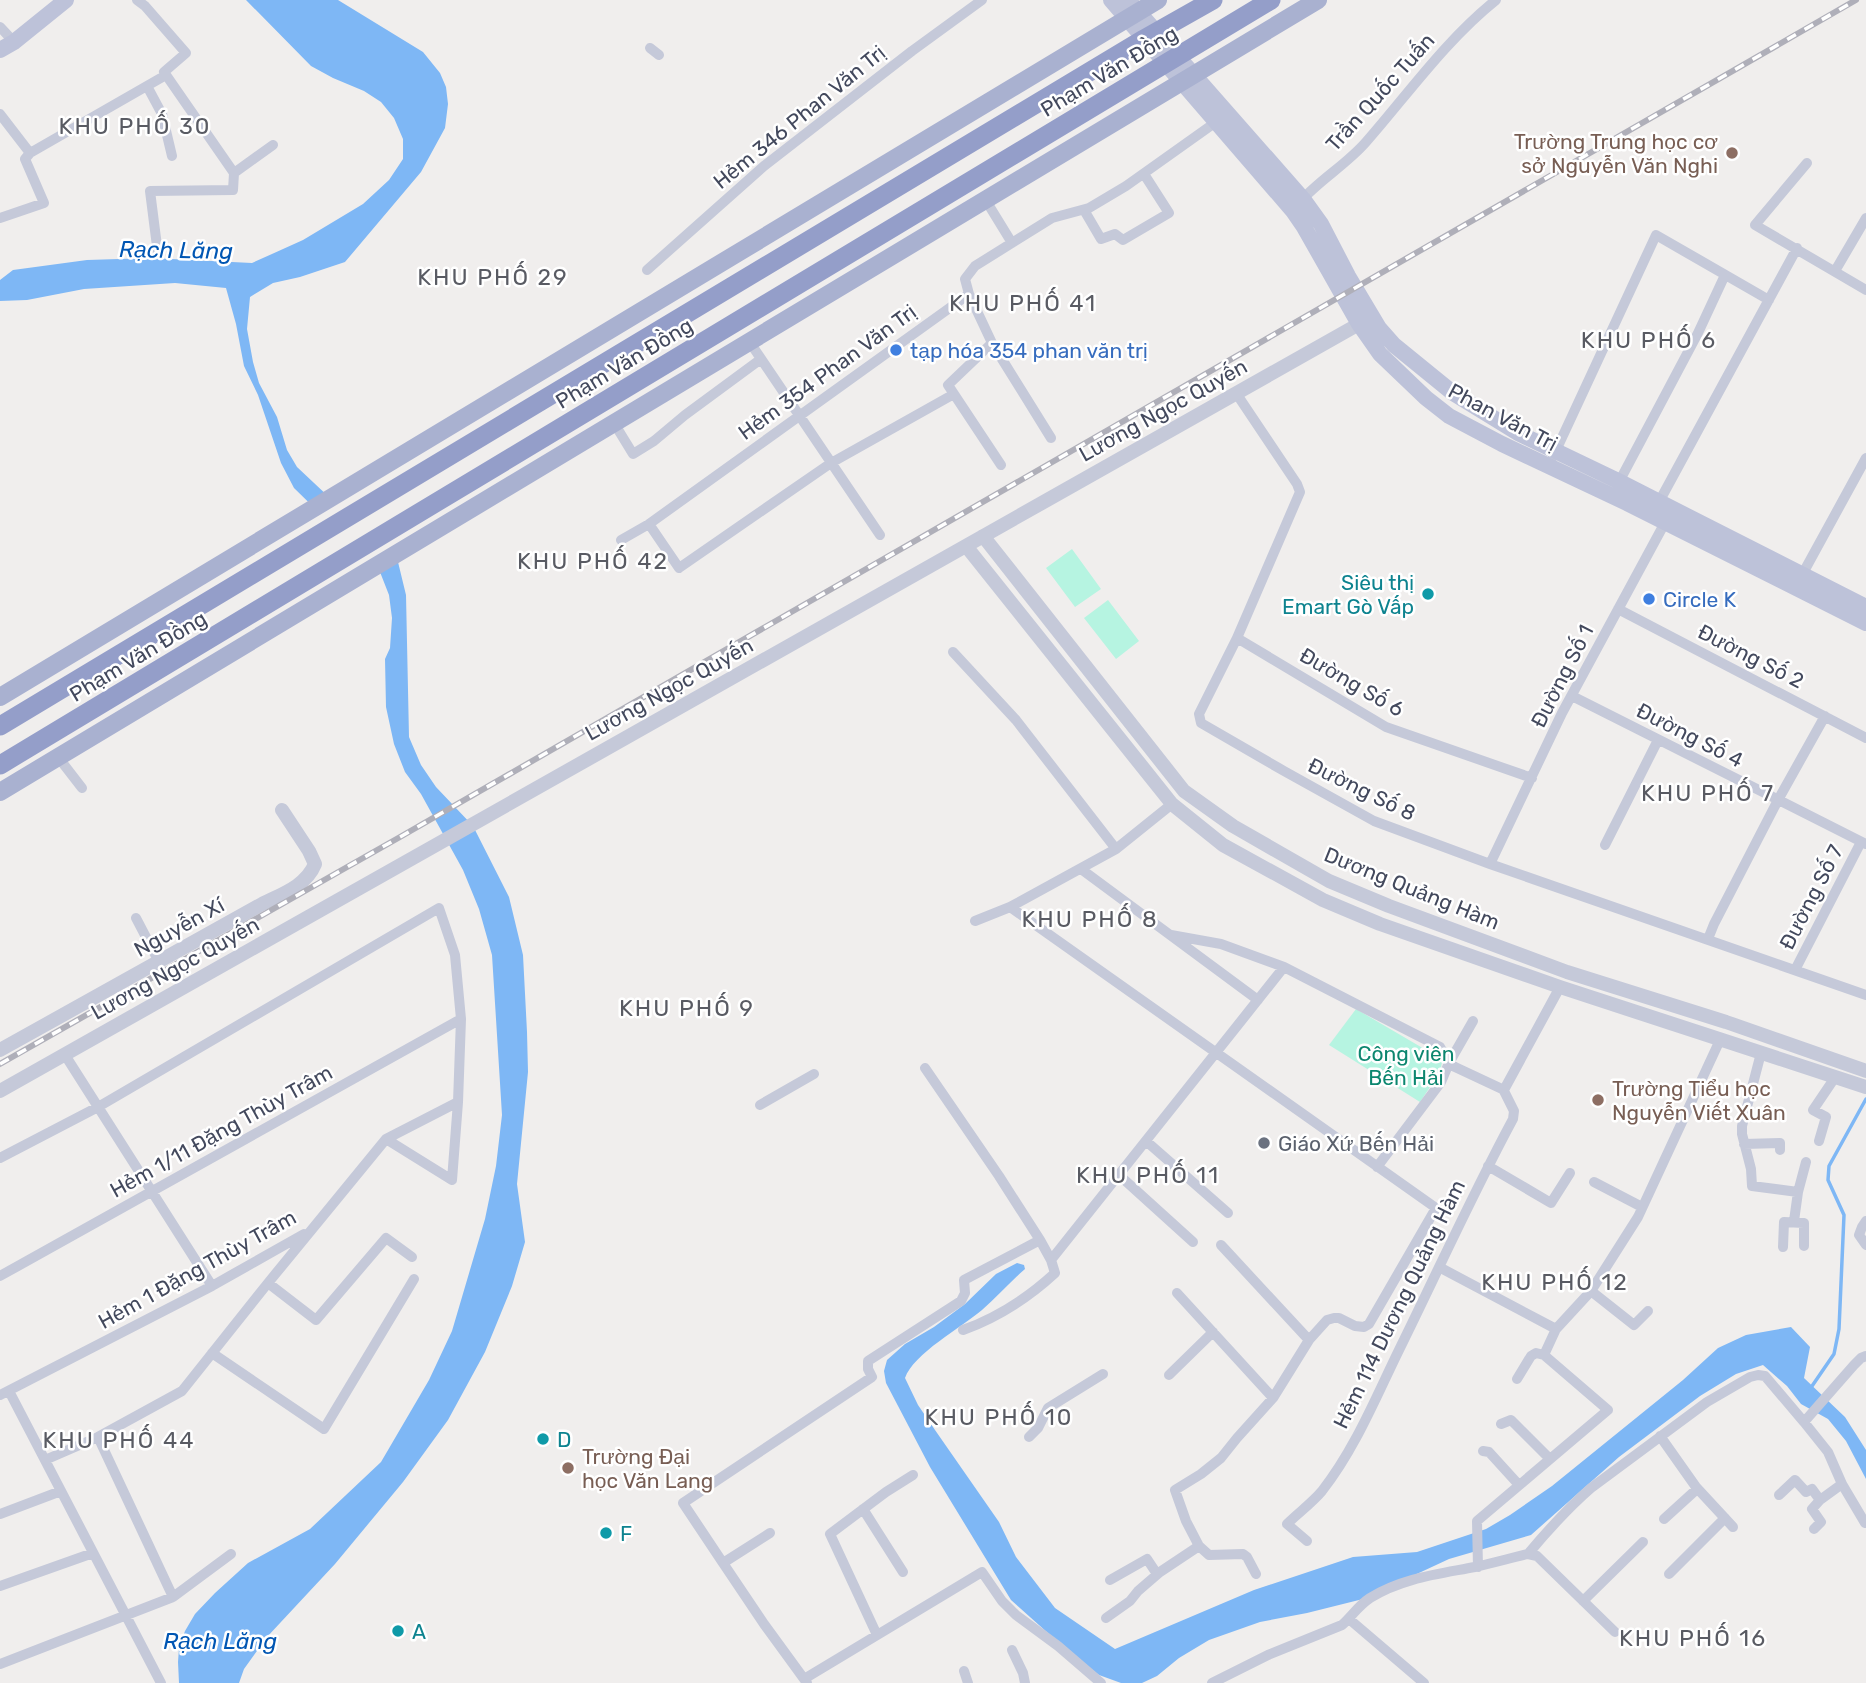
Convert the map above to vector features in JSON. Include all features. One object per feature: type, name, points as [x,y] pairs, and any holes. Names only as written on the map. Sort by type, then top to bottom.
[{"type":"highway","name":"Phạm Văn Đồng","points":[[0,726],[1150,35],[1213,0]]},
{"type":"highway","name":"Phạm Văn Đồng","points":[[0,765],[1271,0]]},
{"type":"main road","points":[[7,46],[66,0]]},
{"type":"main road","name":"Phan Văn Trị","points":[[1111,0],[1131,11],[1298,205],[1304,227],[1354,300],[1394,345],[1454,393],[1552,458],[1665,511]]},
{"type":"main road","name":"Phạm Văn Đồng","points":[[0,697],[1131,11],[1158,0]]},
{"type":"main road","points":[[0,792],[1318,0]]},
{"type":"main road","name":"Phan Văn Trị","points":[[1187,78],[1216,122],[1298,205]]},
{"type":"main road","points":[[1003,161],[1016,180]]},
{"type":"main road","name":"Phan Văn Trị","points":[[1354,300],[1359,324],[1380,354],[1448,416],[1477,432],[1619,482],[1665,511],[1866,623]]},
{"type":"main road","points":[[603,402],[614,423]]},
{"type":"main road","points":[[1477,432],[1488,414]]},
{"type":"main road","name":"Phan Văn Trị","points":[[1716,540],[1802,575],[1866,607]]},
{"type":"street","points":[[137,0],[186,53],[164,72],[234,173],[233,190],[150,191],[158,254]]},
{"type":"street","name":"Hẻm 346 Phan Văn Trị","points":[[647,270],[764,166],[982,0]]},
{"type":"street","name":"Trần Quốc Tuấn","points":[[1298,205],[1364,145],[1424,72],[1475,16],[1496,0]]},
{"type":"street","points":[[0,27],[7,46]]},
{"type":"street","points":[[0,218],[44,202],[25,159],[30,152],[166,75]]},
{"type":"street","points":[[148,86],[162,114],[172,156]]},
{"type":"street","points":[[0,114],[30,152]]},
{"type":"street","points":[[1051,438],[992,343],[969,294],[965,279],[975,266],[1052,218],[1088,208],[1144,173],[1216,122]]},
{"type":"street","points":[[234,173],[273,145]]},
{"type":"street","points":[[1807,163],[1755,225],[1866,290]]},
{"type":"street","points":[[1084,210],[1101,239],[1115,234],[1123,240],[1169,213],[1144,173]]},
{"type":"street","points":[[985,199],[1012,243]]},
{"type":"street","points":[[1835,271],[1866,218]]},
{"type":"street","points":[[1552,458],[1656,235],[1769,300]]},
{"type":"street","name":"Đường Số 1","points":[[1490,863],[1797,248]]},
{"type":"street","points":[[1619,482],[1698,333],[1725,275]]},
{"type":"street","name":"Hẻm 354 Phan Văn Trị","points":[[621,540],[649,524],[969,294]]},
{"type":"street","name":"Lương Ngọc Quyến","points":[[0,1091],[1359,324]]},
{"type":"street","points":[[749,341],[880,535]]},
{"type":"street","points":[[992,343],[948,385],[1001,465]]},
{"type":"street","points":[[614,423],[633,454],[761,359]]},
{"type":"street","name":"Đường Số 8","points":[[1236,393],[1300,492],[1237,638],[1199,713],[1201,723],[1374,821],[1866,995]]},
{"type":"street","points":[[649,524],[680,568],[831,463],[954,394]]},
{"type":"street","points":[[1802,575],[1866,458]]},
{"type":"street","name":"Dương Quảng Hàm","points":[[983,536],[1184,791],[1233,826],[1329,881],[1401,910],[1567,972],[1726,1022],[1866,1071]]},
{"type":"street","name":"Dương Quảng Hàm","points":[[966,545],[1172,804],[1223,845],[1323,900],[1380,923],[1560,987],[1866,1087]]},
{"type":"street","name":"Đường Số 2","points":[[1618,609],[1866,738]]},
{"type":"street","name":"Đường Số 6","points":[[1237,638],[1386,727],[1532,778]]},
{"type":"street","points":[[953,652],[1016,720],[1116,849]]},
{"type":"street","name":"Đường Số 4","points":[[1572,696],[1864,843]]},
{"type":"street","points":[[1708,939],[1778,800],[1825,716]]},
{"type":"street","points":[[1605,845],[1658,740]]},
{"type":"street","points":[[58,757],[82,788]]},
{"type":"street","points":[[975,922],[1116,849],[1172,804],[1184,791]]},
{"type":"street","name":"Nguyễn Xí","points":[[0,1050],[298,886],[312,872],[315,864],[309,850],[282,810]]},
{"type":"street","name":"Đường Số 7","points":[[1796,970],[1864,843]]},
{"type":"street","points":[[1080,870],[1258,1000]]},
{"type":"street","points":[[1010,906],[1436,1208],[1369,1324],[1364,1328],[1339,1318],[1327,1320],[1309,1340],[1273,1398],[1221,1458],[1175,1490],[1186,1521],[1199,1546],[1209,1555],[1243,1554],[1256,1574]]},
{"type":"street","points":[[0,1158],[98,1107],[439,908],[455,955],[461,1019],[452,1180],[386,1139]]},
{"type":"street","points":[[136,918],[159,962]]},
{"type":"street","points":[[1171,936],[1221,944],[1284,967],[1440,1047],[1449,1063],[1455,1067],[1503,1089],[1567,972]]},
{"type":"street","points":[[1051,1260],[1284,967]]},
{"type":"street","name":"Hẻm 1/11 Đặng Thùy Trâm","points":[[0,1276],[461,1019]]},
{"type":"street","points":[[1377,1167],[1441,1082],[1473,1021]]},
{"type":"street","points":[[1544,1355],[1556,1329],[1591,1291],[1638,1217],[1720,1040]]},
{"type":"street","points":[[1761,1052],[1742,1126],[1752,1186],[1798,1192]]},
{"type":"street","points":[[65,1055],[212,1286]]},
{"type":"street","points":[[925,1068],[1040,1240],[1055,1273],[991,1318],[963,1330]]},
{"type":"street","points":[[760,1105],[814,1074]]},
{"type":"street","points":[[1819,1141],[1826,1117],[1813,1110],[1836,1076]]},
{"type":"street","name":"Hẻm 114 Dương Quảng Hàm","points":[[1307,1541],[1287,1524],[1320,1493],[1341,1461],[1437,1275],[1438,1267],[1515,1115],[1503,1089]]},
{"type":"street","name":"Hẻm 1 Đặng Thùy Trâm","points":[[5,1393],[212,1286],[311,1231],[386,1139],[458,1102]]},
{"type":"street","points":[[1146,1141],[1228,1213]]},
{"type":"street","points":[[1744,1144],[1780,1143],[1780,1150]]},
{"type":"street","points":[[1794,1222],[1806,1163]]},
{"type":"street","points":[[1488,1166],[1551,1203],[1570,1173]]},
{"type":"street","points":[[1119,1175],[1193,1242]]},
{"type":"street","points":[[1594,1182],[1642,1207]]},
{"type":"street","points":[[1866,1221],[1859,1235],[1866,1245]]},
{"type":"street","points":[[1783,1247],[1783,1223],[1794,1222],[1805,1225],[1804,1246]]},
{"type":"street","points":[[45,1460],[98,1437],[182,1391],[311,1231]]},
{"type":"street","points":[[268,1283],[316,1320],[386,1238],[412,1257]]},
{"type":"street","points":[[1040,1240],[964,1280],[965,1293],[961,1301],[868,1361],[872,1377],[683,1503],[805,1681],[982,1572],[1002,1601],[1016,1615],[1101,1683]]},
{"type":"street","points":[[1221,1245],[1309,1340]]},
{"type":"street","points":[[1438,1267],[1556,1329]]},
{"type":"street","points":[[212,1353],[324,1429],[414,1279]]},
{"type":"street","points":[[1591,1291],[1634,1325],[1648,1311]]},
{"type":"street","points":[[1177,1293],[1273,1398]]},
{"type":"street","points":[[1169,1375],[1213,1332]]},
{"type":"street","points":[[1478,1567],[1477,1521],[1608,1410],[1544,1355],[1536,1353],[1531,1356],[1517,1378]]},
{"type":"street","points":[[1808,1417],[1861,1358],[1866,1356]]},
{"type":"street","points":[[1029,1437],[1038,1428],[1048,1408],[1103,1374]]},
{"type":"street","points":[[1528,1553],[1573,1503],[1707,1402],[1758,1375],[1765,1376],[1808,1417],[1865,1522]]},
{"type":"street","points":[[5,1393],[45,1460],[161,1683]]},
{"type":"street","points":[[1501,1424],[1511,1420],[1550,1458]]},
{"type":"street","points":[[1660,1436],[1697,1489],[1729,1523],[1669,1574]]},
{"type":"street","points":[[98,1437],[173,1597]]},
{"type":"street","points":[[1483,1451],[1489,1452],[1520,1485]]},
{"type":"street","points":[[877,1635],[830,1534],[913,1475]]},
{"type":"street","points":[[1779,1495],[1795,1480],[1806,1492],[1812,1489],[1820,1500]]},
{"type":"street","points":[[1814,1529],[1821,1522],[1812,1509],[1842,1484]]},
{"type":"street","points":[[1664,1519],[1697,1489]]},
{"type":"street","points":[[0,1514],[61,1491]]},
{"type":"street","points":[[863,1510],[903,1572]]},
{"type":"street","points":[[723,1563],[770,1533]]},
{"type":"street","points":[[1583,1601],[1643,1542]]},
{"type":"street","points":[[1106,1618],[1130,1601],[1157,1574],[1199,1546]]},
{"type":"street","points":[[0,1586],[93,1553]]},
{"type":"street","points":[[1212,1683],[1268,1654],[1342,1625],[1358,1607],[1372,1597],[1408,1580],[1478,1567],[1528,1553],[1537,1556],[1615,1632]]},
{"type":"street","points":[[0,1664],[173,1597],[231,1554]]},
{"type":"street","points":[[1110,1580],[1147,1559],[1157,1574]]},
{"type":"street","points":[[1349,1619],[1424,1683]]},
{"type":"street","points":[[1012,1650],[1025,1683]]},
{"type":"street","points":[[964,1671],[968,1683]]},
{"type":"street","points":[[1403,1683],[1413,1674]]},
{"type":"green space","points":[[1072,549],[1101,589],[1075,607],[1046,568]]},
{"type":"green space","points":[[1108,600],[1139,641],[1116,659],[1084,618]]},
{"type":"green space","name":"Công viên Bến Hải","points":[[1356,1009],[1438,1057],[1442,1062],[1440,1072],[1420,1102],[1329,1045]]},
{"type":"water","name":"Rạch Lăng","points":[[246,0],[338,0],[423,52],[440,73],[446,87],[448,104],[445,128],[421,172],[345,262],[273,283],[250,297],[247,329],[259,383],[277,417],[287,450],[297,467],[398,562],[406,595],[409,737],[421,765],[436,787],[473,826],[509,897],[523,955],[527,1032],[528,1072],[517,1184],[525,1242],[512,1286],[485,1352],[448,1420],[403,1482],[335,1564],[267,1637],[244,1669],[239,1683],[179,1683],[179,1648],[195,1614],[248,1563],[310,1529],[381,1462],[429,1380],[452,1331],[485,1219],[496,1166],[502,1115],[492,955],[479,909],[463,870],[421,794],[405,772],[394,744],[386,707],[385,659],[390,648],[392,618],[389,595],[380,572],[294,488],[281,463],[258,395],[244,366],[226,288],[175,283],[84,289],[27,300],[0,301],[0,280],[13,270],[87,260],[151,258],[252,263],[303,240],[363,204],[389,180],[403,159],[403,139],[394,118],[381,102],[364,91],[311,66]]},
{"type":"water","points":[[1017,1263],[1024,1265],[1025,1269],[982,1310],[928,1350],[905,1378],[918,1405],[999,1522],[1016,1557],[1055,1608],[1115,1649],[1254,1590],[1353,1557],[1417,1552],[1486,1529],[1552,1486],[1683,1380],[1718,1348],[1746,1335],[1791,1327],[1810,1347],[1804,1378],[1845,1417],[1866,1450],[1866,1479],[1846,1441],[1828,1419],[1801,1404],[1787,1386],[1763,1365],[1736,1374],[1700,1396],[1619,1457],[1531,1535],[1449,1559],[1363,1599],[1260,1622],[1209,1640],[1179,1658],[1157,1676],[1142,1683],[1121,1683],[1099,1675],[1011,1600],[930,1467],[886,1383],[884,1371],[887,1360],[905,1344],[965,1304],[996,1274]]},
{"type":"pier","points":[[329,493],[400,559],[376,573],[306,507]]},
{"type":"waterway","points":[[1810,1389],[1834,1354],[1839,1329],[1844,1215],[1828,1180],[1829,1166],[1866,1099]]},
{"type":"railway","points":[[0,1064],[1856,0]]},
{"type":"place","name":"Trường Trung học cơ sở Nguyễn Văn Nghi","points":[[1732,153]]},
{"type":"place","name":"tạp hóa 354 phan văn trị","points":[[896,350]]},
{"type":"place","name":"Siêu thị Emart Gò Vấp","points":[[1428,594]]},
{"type":"place","name":"Circle K","points":[[1649,599]]},
{"type":"place","name":"Trường Tiểu học Nguyễn Viết Xuân","points":[[1598,1100]]},
{"type":"place","name":"Giáo Xứ Bến Hải","points":[[1264,1143]]},
{"type":"place","name":"D","points":[[543,1439]]},
{"type":"place","name":"Trường Đại học Văn Lang","points":[[568,1468]]},
{"type":"place","name":"F","points":[[606,1533]]},
{"type":"place","name":"A","points":[[398,1631]]},
{"type":"district","name":"KHU PHỐ 30","points":[[135,126]]},
{"type":"district","name":"KHU PHỐ 29","points":[[493,277]]},
{"type":"district","name":"KHU PHỐ 41","points":[[1023,303]]},
{"type":"district","name":"KHU PHỐ 6","points":[[1649,340]]},
{"type":"district","name":"KHU PHỐ 42","points":[[593,561]]},
{"type":"district","name":"KHU PHỐ 7","points":[[1708,793]]},
{"type":"district","name":"KHU PHỐ 8","points":[[1090,919]]},
{"type":"district","name":"KHU PHỐ 9","points":[[687,1008]]},
{"type":"district","name":"KHU PHỐ 11","points":[[1148,1175]]},
{"type":"district","name":"KHU PHỐ 12","points":[[1555,1282]]},
{"type":"district","name":"KHU PHỐ 10","points":[[999,1417]]},
{"type":"district","name":"KHU PHỐ 44","points":[[119,1440]]},
{"type":"district","name":"KHU PHỐ 16","points":[[1693,1638]]}]
